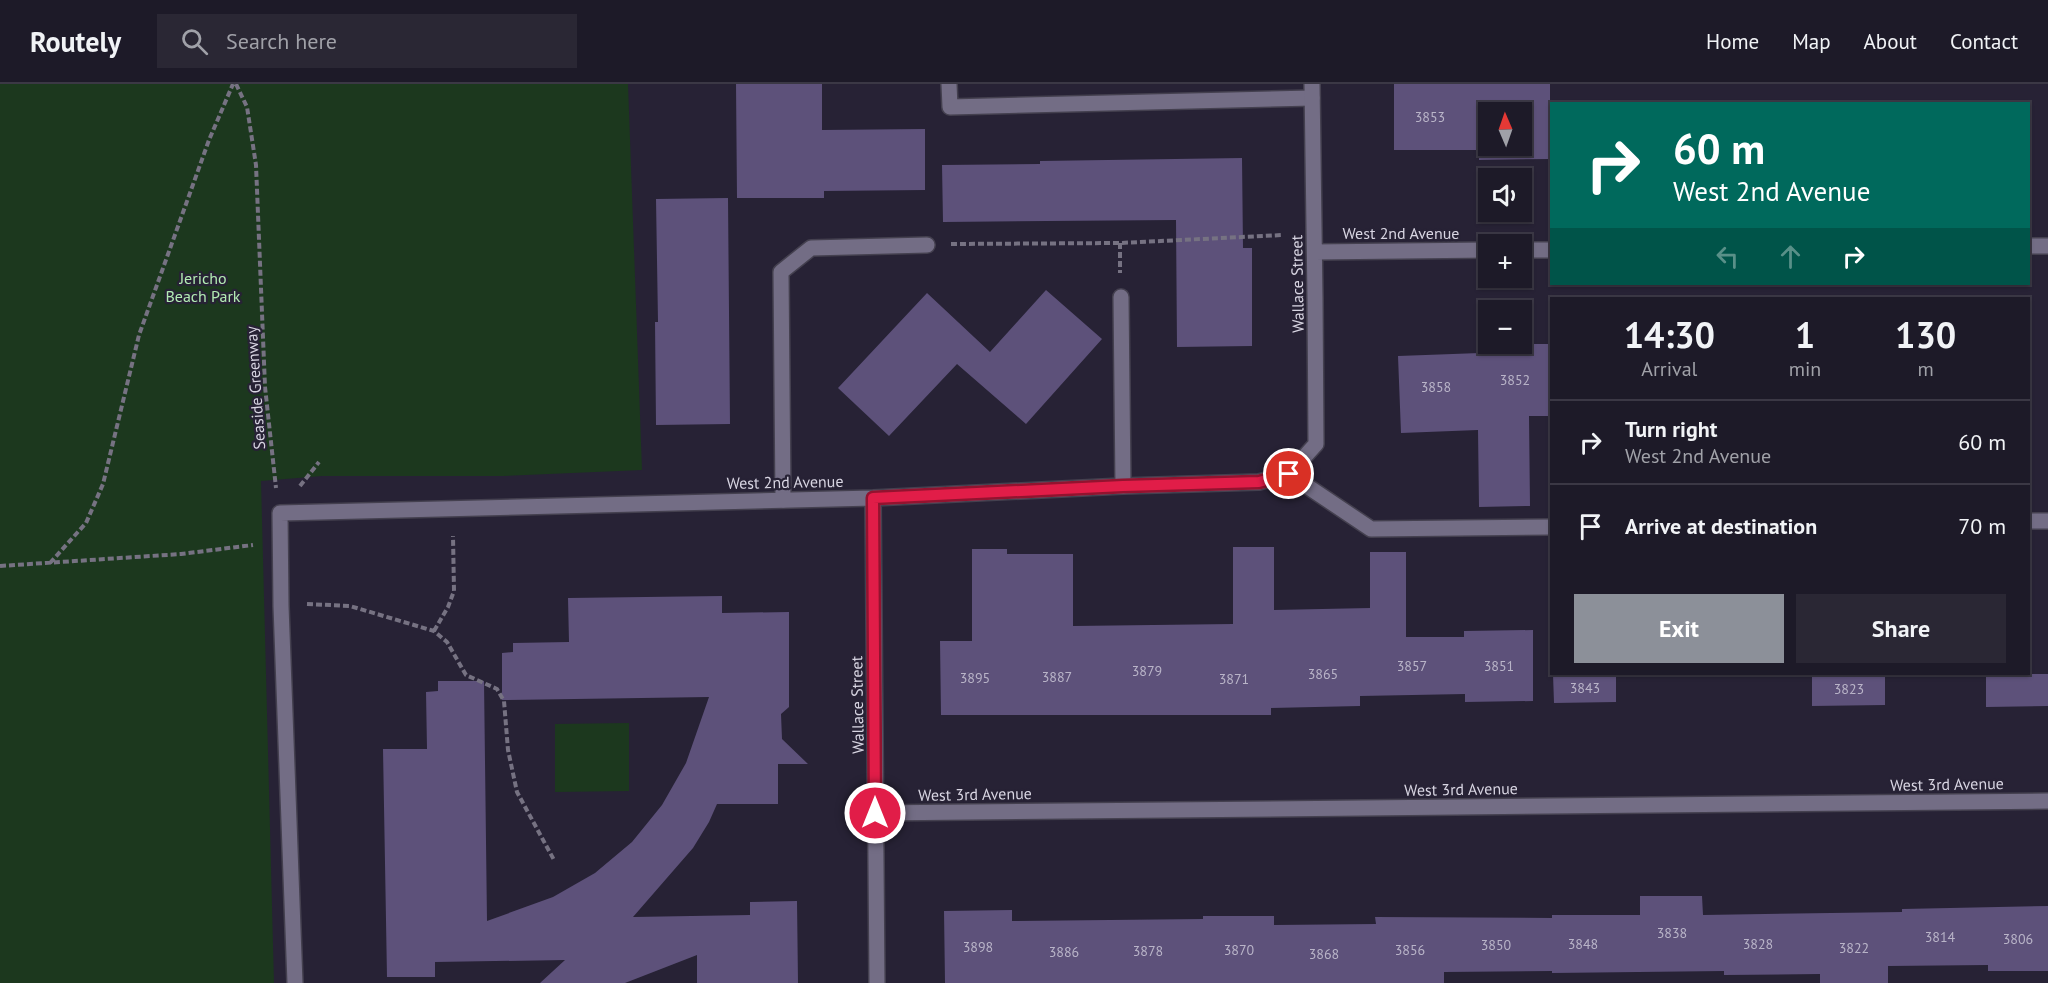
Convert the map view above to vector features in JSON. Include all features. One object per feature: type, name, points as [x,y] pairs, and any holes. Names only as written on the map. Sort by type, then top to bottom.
[{"type":"street","points":[[949,84],[950,107],[1312,91]]},
{"type":"street","name":"Wallace Street","points":[[1289,474],[1316,444],[1312,91]]},
{"type":"street","points":[[783,500],[781,272],[812,248],[927,245]]},
{"type":"street","points":[[2030,246],[2048,246]]},
{"type":"street","name":"West 2nd Avenue","points":[[1315,252],[1478,250]]},
{"type":"street","points":[[1532,250],[1550,250]]},
{"type":"street","points":[[1121,297],[1123,486]]},
{"type":"street","name":"West 2nd Avenue","points":[[280,513],[873,498],[1259,482],[1289,474]]},
{"type":"street","points":[[1289,474],[1371,529],[1550,527]]},
{"type":"street","name":"Wallace Street","points":[[873,498],[877,983]]},
{"type":"street","points":[[280,513],[281,606],[295,983]]},
{"type":"street","points":[[2030,521],[2048,521]]},
{"type":"street","name":"West 3rd Avenue","points":[[875,813],[2048,801]]},
{"type":"path","name":"Seaside Greenway","points":[[234,84],[248,106],[256,165],[265,387],[280,513]]},
{"type":"path","points":[[50,563],[86,523],[103,484],[138,334],[209,140],[234,84]]},
{"type":"path","points":[[927,245],[1120,243],[1283,235]]},
{"type":"path","points":[[434,631],[454,591],[452,508]]},
{"type":"path","points":[[0,566],[181,554],[257,545],[280,513]]},
{"type":"path","points":[[281,606],[309,603],[350,606],[434,631],[447,642],[466,675],[497,689],[504,701],[508,750],[517,792],[554,860]]},
{"type":"green space","name":"Jericho Beach Park","points":[[0,84],[628,84],[642,470],[503,476],[322,476],[261,481],[274,983],[0,983]]},
{"type":"green space","points":[[629,723],[629,791],[555,792],[555,724]]},
{"type":"building","points":[[736,84],[822,84],[822,130],[925,129],[925,190],[824,191],[824,198],[737,198]]},
{"type":"building","points":[[1394,84],[1550,84],[1550,159],[1479,160],[1479,156],[1532,156],[1532,102],[1478,102],[1478,150],[1394,150]]},
{"type":"building","points":[[1242,158],[1243,248],[1252,248],[1252,346],[1177,347],[1176,220],[943,222],[942,165]]},
{"type":"building","points":[[728,198],[730,424],[656,425],[655,322],[658,322],[656,199]]},
{"type":"building","points":[[1046,290],[1102,339],[1026,424],[957,364],[889,436],[838,388],[927,293],[990,352]]},
{"type":"building","points":[[1532,344],[1550,344],[1550,416],[1529,416],[1530,506],[1479,507],[1478,430],[1401,433],[1398,356],[1532,354]]},
{"type":"building","points":[[1233,547],[1274,547],[1274,610],[1370,608],[1370,552],[1406,552],[1406,637],[1464,637],[1464,631],[1533,630],[1533,701],[1465,702],[1465,694],[1360,696],[1360,706],[1271,708],[1271,715],[941,715],[940,641],[972,641],[972,549],[1007,549],[1007,554],[1073,554],[1073,626],[1233,624]]},
{"type":"building","points":[[722,596],[722,613],[789,612],[789,707],[781,714],[782,739],[808,764],[778,764],[778,804],[717,804],[693,848],[633,917],[750,915],[750,902],[797,901],[798,983],[697,983],[697,955],[625,983],[540,983],[565,960],[435,962],[435,977],[387,977],[383,749],[427,749],[426,692],[438,691],[438,681],[484,681],[487,921],[553,897],[595,873],[632,842],[662,805],[686,763],[709,697],[502,700],[502,653],[513,652],[513,643],[569,642],[568,598]]},
{"type":"building","points":[[2048,674],[2048,706],[1986,707],[1986,675]]},
{"type":"building","points":[[1553,675],[1616,675],[1616,702],[1554,703]]},
{"type":"building","points":[[1812,675],[1885,675],[1885,705],[1812,706]]},
{"type":"building","points":[[1640,896],[1702,896],[1703,915],[1902,912],[1902,909],[2048,906],[2048,971],[1988,971],[1988,965],[1888,966],[1888,983],[1820,983],[1820,974],[1724,975],[1724,971],[1552,973],[1552,971],[1444,972],[1444,983],[945,983],[944,911],[1012,910],[1012,921],[1274,916],[1274,925],[1376,924],[1375,917],[1552,918],[1552,915],[1640,915]]},
{"type":"route","points":[[875,813],[873,498],[1259,482],[1289,474]]}]
